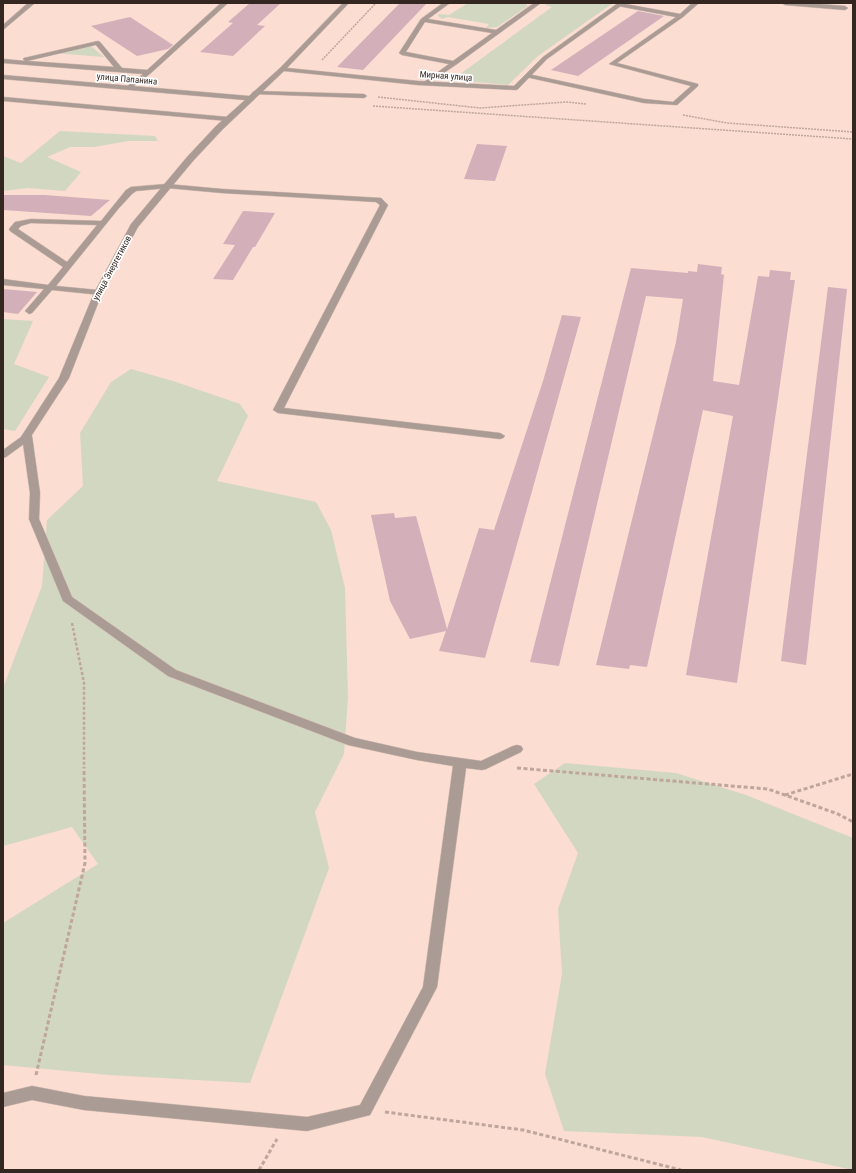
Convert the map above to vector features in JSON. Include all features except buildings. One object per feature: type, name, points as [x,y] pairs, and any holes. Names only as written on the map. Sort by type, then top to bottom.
[{"type":"street","points":[[3,28],[32,3]]},
{"type":"street","points":[[128,88],[149,72],[225,3]]},
{"type":"street","points":[[253,96],[282,69],[346,3]]},
{"type":"street","points":[[447,3],[423,20],[402,53],[455,63]]},
{"type":"street","points":[[426,83],[538,3]]},
{"type":"street","points":[[528,76],[644,101],[675,104],[696,85],[612,64],[682,16],[696,3]]},
{"type":"street","points":[[785,3],[845,8]]},
{"type":"street","points":[[621,4],[682,16]]},
{"type":"street","name":"Мирная улица","points":[[282,69],[426,83],[516,88],[545,58],[621,4]]},
{"type":"street","points":[[423,20],[497,32]]},
{"type":"street","points":[[15,61],[98,43],[119,70]]},
{"type":"street","points":[[3,61],[149,72]]},
{"type":"street","name":"улица Папанина","points":[[3,77],[128,88],[253,96],[364,96]]},
{"type":"street","name":"улица Энергетиков","points":[[3,455],[25,439],[64,378],[98,293],[134,226],[167,186],[228,119],[253,96]]},
{"type":"street","points":[[3,99],[228,119]]},
{"type":"street","points":[[29,311],[50,288],[102,223],[131,190],[167,186],[222,192],[378,200],[384,205],[278,410],[500,436]]},
{"type":"street","points":[[67,266],[13,229],[14,226],[31,221],[102,223]]},
{"type":"street","points":[[3,282],[98,293]]},
{"type":"street","points":[[27,436],[35,493],[34,519],[67,599],[172,673],[352,742],[417,756],[482,766],[516,749]]},
{"type":"street","points":[[3,1100],[32,1093],[84,1103],[307,1124],[365,1110],[430,987],[460,763]]},
{"type":"path","points":[[311,72],[376,3]]},
{"type":"path","points":[[364,96],[480,108],[566,102],[589,104]]},
{"type":"path","points":[[368,106],[853,140]]},
{"type":"path","points":[[681,115],[727,123],[853,132]]},
{"type":"path","points":[[32,1093],[85,863],[84,683],[67,599]]},
{"type":"path","points":[[514,768],[768,789],[838,814],[853,822]]},
{"type":"path","points":[[785,795],[853,774]]},
{"type":"path","points":[[365,1110],[523,1130],[681,1170]]},
{"type":"path","points":[[259,1170],[286,1122]]},
{"type":"green space","points":[[468,3],[524,3],[528,6],[497,27],[486,28],[489,24],[448,17],[442,19],[438,16],[439,14],[449,15]]},
{"type":"green space","points":[[548,3],[613,3],[538,56],[508,85],[452,80],[552,7],[545,5]]},
{"type":"green space","points":[[86,46],[92,47],[104,57],[53,53]]},
{"type":"green space","points":[[60,131],[155,136],[158,141],[128,141],[94,147],[70,147],[47,157],[81,172],[65,191],[28,188],[3,191],[3,156],[21,163]]},
{"type":"green space","points":[[3,319],[33,321],[14,364],[49,377],[15,431],[3,429]]},
{"type":"green space","points":[[131,369],[173,381],[240,404],[248,416],[217,481],[316,502],[331,530],[345,588],[348,698],[344,754],[315,812],[329,868],[250,1083],[109,1075],[3,1065],[3,923],[98,864],[72,827],[3,846],[3,688],[42,586],[47,520],[83,486],[80,433],[111,382]]},
{"type":"green space","points":[[565,763],[676,773],[746,795],[853,838],[853,1170],[702,1137],[564,1131],[545,1074],[562,974],[558,909],[578,853],[534,784]]}]
